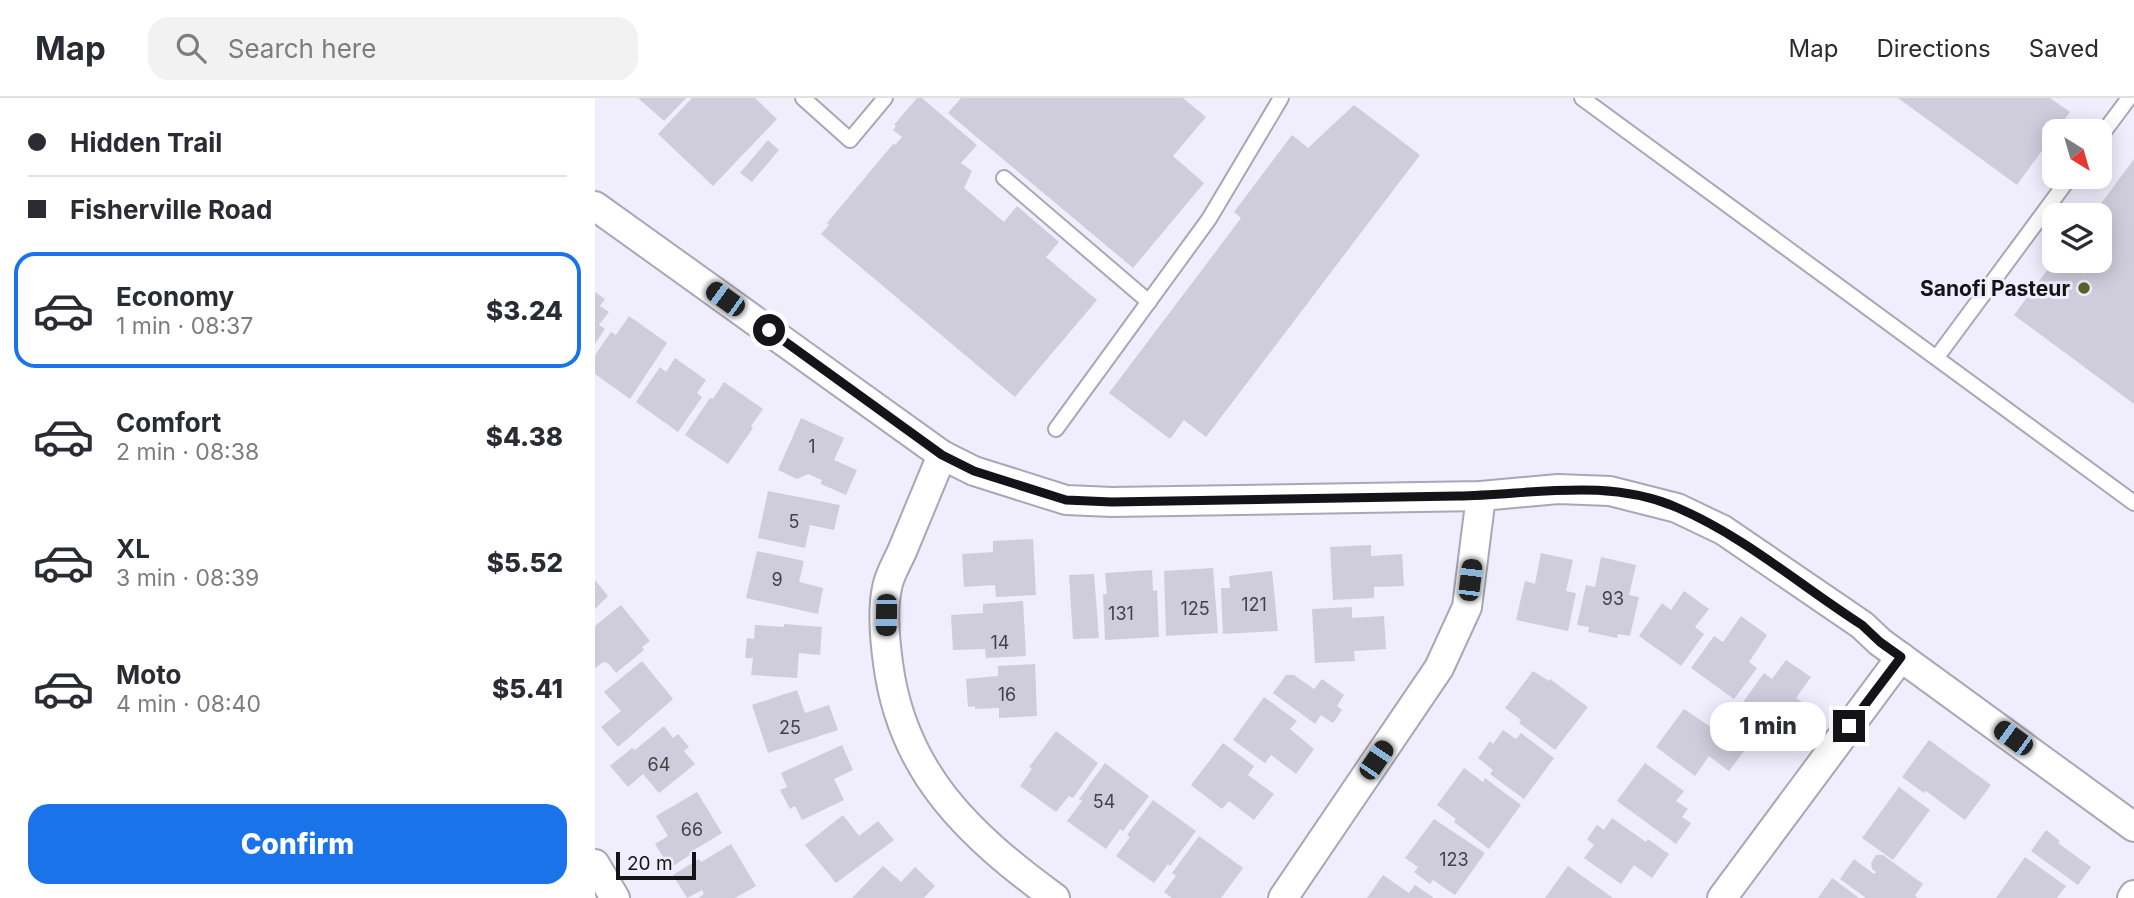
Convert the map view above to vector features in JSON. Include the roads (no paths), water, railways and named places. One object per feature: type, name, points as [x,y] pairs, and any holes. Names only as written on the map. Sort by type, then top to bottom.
[{"type":"street","points":[[595,206],[942,455],[974,471],[1066,500],[1112,502],[1481,496],[1558,489],[1610,491],[1677,508],[1723,530],[1862,625],[1880,642],[2134,827]]},
{"type":"street","points":[[942,455],[887,588],[885,642],[892,697],[921,762],[950,806],[989,846],[1055,898]]},
{"type":"street","points":[[1283,898],[1439,668],[1467,607],[1481,496]]},
{"type":"street","points":[[1721,898],[1901,657]]},
{"type":"street","points":[[595,864],[615,898]]},
{"type":"lane","points":[[803,98],[850,140],[884,98]]},
{"type":"lane","points":[[1056,429],[1209,219],[1281,98]]},
{"type":"lane","points":[[1582,98],[2134,503]]},
{"type":"lane","points":[[2111,119],[2123,100]]},
{"type":"lane","points":[[1004,178],[1149,302]]},
{"type":"lane","points":[[1937,358],[2061,189]]},
{"type":"place","name":"Sanofi Pasteur","points":[[2084,288]]}]
